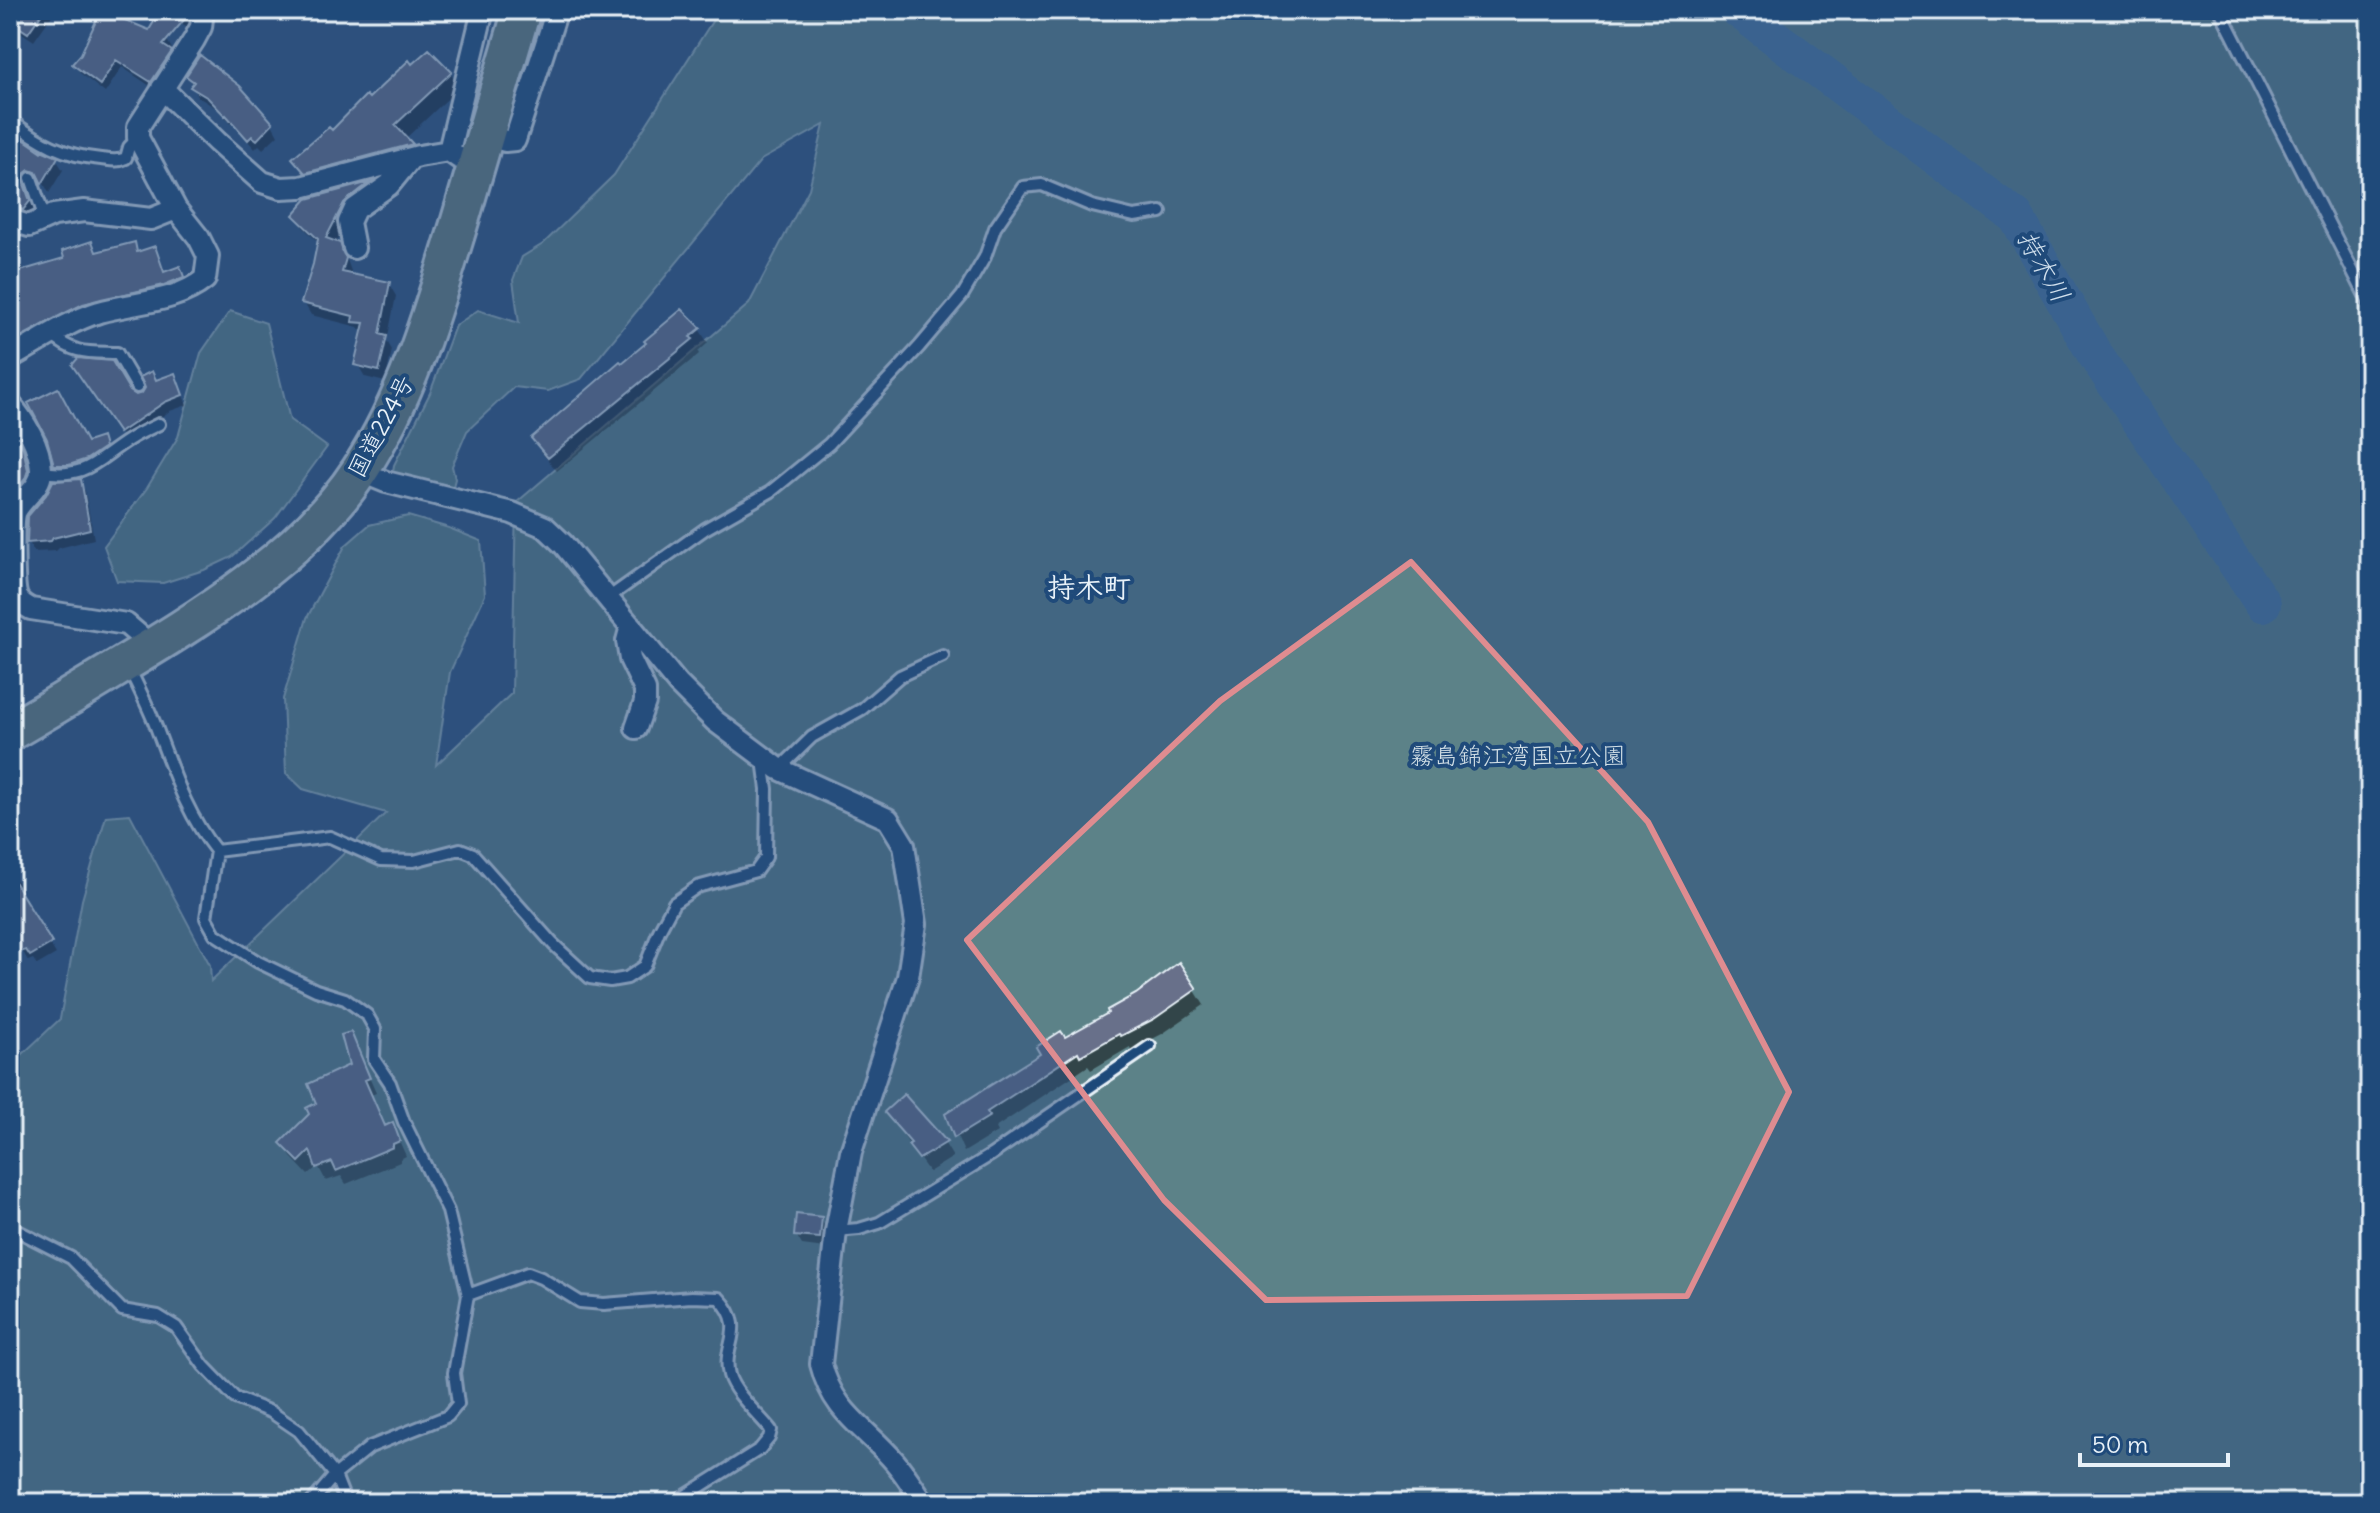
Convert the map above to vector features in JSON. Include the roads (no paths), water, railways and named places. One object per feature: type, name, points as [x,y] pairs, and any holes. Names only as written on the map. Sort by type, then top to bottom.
[{"type":"highway","name":"国道224号","points":[[10,732],[140,655],[253,578],[296,543],[330,508],[359,471],[399,401],[428,323],[462,161],[485,135],[522,10]]},
{"type":"street","points":[[10,358],[72,322],[100,312],[174,296],[193,289],[205,279],[208,256],[199,238],[176,209],[138,138],[138,127],[201,27],[203,10]]},
{"type":"street","points":[[162,88],[262,182],[281,188],[301,187],[411,158],[462,161],[483,10]]},
{"type":"street","points":[[485,135],[505,141],[515,140],[557,10]]},
{"type":"street","points":[[354,248],[349,222],[355,209],[389,185],[411,158]]},
{"type":"street","points":[[10,220],[29,226],[54,215],[84,211],[151,219],[176,209]]},
{"type":"street","points":[[10,404],[23,418],[36,446],[42,472],[35,488],[15,512],[16,594],[22,604],[47,613],[126,624],[140,655]]},
{"type":"street","points":[[359,471],[386,482],[512,513],[545,527],[563,544],[678,684],[715,721],[771,763],[888,819],[904,845],[916,924],[908,977],[851,1152],[836,1231],[821,1364],[826,1383],[841,1408],[895,1462],[924,1503]]},
{"type":"street","points":[[631,626],[627,641],[630,659],[645,690],[645,702],[636,728]]},
{"type":"lane","points":[[2220,10],[2370,305]]},
{"type":"lane","points":[[10,120],[51,148],[83,157],[120,161],[126,158],[129,147],[138,138]]},
{"type":"lane","points":[[31,178],[45,219]]},
{"type":"lane","points":[[608,598],[705,529],[770,492],[829,444],[962,296],[985,257],[995,228],[1023,187],[1042,185],[1092,206],[1134,216],[1161,212]]},
{"type":"lane","points":[[52,335],[64,346],[78,351],[117,353],[137,387]]},
{"type":"lane","points":[[42,472],[57,474],[92,467],[128,440],[159,424]]},
{"type":"lane","points":[[140,655],[157,728],[176,783],[188,810],[216,851],[206,918],[215,934],[258,962],[316,990],[345,999],[367,1015],[375,1029],[374,1059],[390,1083],[404,1122],[448,1211],[468,1295],[454,1373],[458,1404],[448,1416],[370,1447],[335,1475],[311,1503]]},
{"type":"lane","points":[[216,851],[330,837],[381,860],[414,861],[460,849],[473,854],[553,944],[590,978],[610,981],[627,978],[645,966],[674,903],[697,887],[756,871],[766,857],[767,789],[771,763],[862,709],[900,676],[943,656]]},
{"type":"lane","points":[[836,1231],[879,1223],[991,1155],[1150,1046]]},
{"type":"lane","points":[[10,1227],[71,1258],[122,1310],[158,1316],[176,1327],[204,1366],[235,1398],[271,1412],[299,1431],[335,1475],[346,1503]]},
{"type":"lane","points":[[468,1295],[528,1273],[580,1302],[604,1304],[691,1297],[719,1298],[730,1309],[734,1335],[729,1376],[771,1430],[769,1438],[760,1449],[674,1503]]},
{"type":"waterway","name":"持木川","points":[[1738,10],[2016,217],[2094,353],[2263,604]]},
{"type":"district","name":"持木町","points":[[1089,587]]},
{"type":"park label","name":"霧島錦江湾国立公園","points":[[1518,755]]}]
